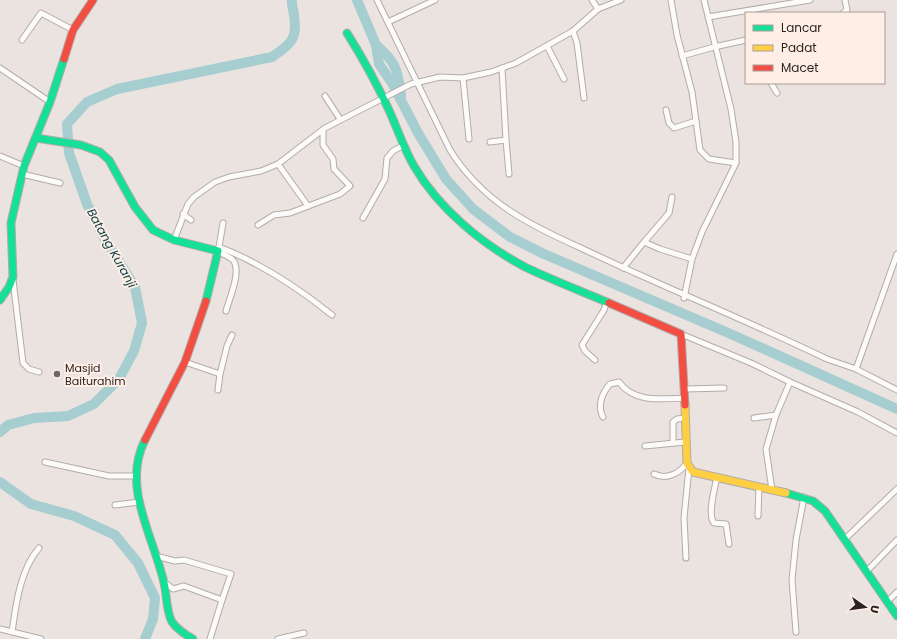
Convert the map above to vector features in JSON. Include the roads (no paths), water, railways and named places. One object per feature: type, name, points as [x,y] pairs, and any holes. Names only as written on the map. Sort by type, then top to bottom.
[{"type":"street","points":[[39,372],[29,369],[23,363],[12,277],[11,223],[24,166],[50,102],[73,30],[93,0]]},
{"type":"street","points":[[377,0],[418,81],[450,150],[461,168],[484,192],[507,210],[537,229],[827,359],[856,369],[897,390]]},
{"type":"street","points":[[388,22],[435,0]]},
{"type":"street","points":[[592,0],[598,9]]},
{"type":"street","points":[[174,240],[183,214],[194,197],[215,182],[229,177],[261,171],[278,164],[340,119],[418,81],[440,77],[463,78],[516,63],[573,31],[589,19],[598,9],[621,0]]},
{"type":"street","points":[[672,0],[682,56],[692,92],[699,145],[703,154],[709,159],[736,163]]},
{"type":"street","points":[[684,296],[692,259],[702,232],[736,163],[736,142],[731,109],[714,47],[712,29],[704,0]]},
{"type":"street","points":[[708,17],[810,0]]},
{"type":"street","points":[[844,12],[847,10],[845,0]]},
{"type":"street","points":[[22,40],[41,13],[73,30]]},
{"type":"street","points":[[573,31],[577,43],[584,98]]},
{"type":"street","points":[[347,33],[386,97],[414,167],[438,198],[474,233],[491,246],[526,267],[751,363],[858,412],[897,433]]},
{"type":"street","points":[[682,56],[745,40]]},
{"type":"street","points":[[547,46],[564,79]]},
{"type":"street","points":[[0,68],[50,102]]},
{"type":"street","points":[[502,68],[509,174]]},
{"type":"street","points":[[463,78],[469,139]]},
{"type":"street","points":[[772,84],[777,93]]},
{"type":"street","points":[[325,96],[340,119]]},
{"type":"street","points":[[666,110],[669,123],[673,127],[696,121]]},
{"type":"street","points":[[258,225],[274,215],[290,213],[340,194],[350,186],[334,169],[333,159],[323,145],[323,130]]},
{"type":"street","points":[[36,138],[81,145],[100,152],[109,160],[135,208],[146,224],[161,235],[174,240],[218,249],[269,270],[304,293],[332,315]]},
{"type":"street","points":[[490,142],[506,140]]},
{"type":"street","points":[[363,218],[385,179],[387,158],[393,150],[404,145]]},
{"type":"street","points":[[0,156],[24,166]]},
{"type":"street","points":[[278,164],[308,206]]},
{"type":"street","points":[[22,174],[60,183]]},
{"type":"street","points":[[623,268],[669,213],[672,197]]},
{"type":"street","points":[[183,214],[191,220]]},
{"type":"street","points":[[193,639],[180,632],[173,625],[170,617],[164,582],[138,502],[136,476],[142,446],[185,362],[202,316],[223,223]]},
{"type":"street","points":[[645,242],[660,249],[692,259]]},
{"type":"street","points":[[218,249],[231,258],[236,267],[236,278],[226,311]]},
{"type":"street","points":[[856,369],[897,254]]},
{"type":"street","points":[[0,300],[9,287],[12,277]]},
{"type":"street","points":[[595,360],[585,351],[582,345],[604,310],[607,301]]},
{"type":"street","points":[[681,332],[685,390],[684,442],[688,465],[684,518],[686,558]]},
{"type":"street","points":[[218,390],[220,374],[227,346],[232,335]]},
{"type":"street","points":[[185,362],[220,374]]},
{"type":"street","points":[[603,417],[599,408],[602,397],[610,384],[614,383],[619,382],[626,392],[642,397],[653,399],[685,398]]},
{"type":"street","points":[[772,490],[766,449],[776,415],[790,382]]},
{"type":"street","points":[[685,390],[724,388]]},
{"type":"street","points":[[754,418],[776,415]]},
{"type":"street","points":[[673,443],[674,422],[677,419],[685,418]]},
{"type":"street","points":[[645,446],[684,442]]},
{"type":"street","points":[[44,462],[109,476],[136,476]]},
{"type":"street","points":[[654,474],[660,477],[671,476],[688,465]]},
{"type":"street","points":[[688,465],[693,472],[804,497],[813,501],[825,512],[845,539],[897,616]]},
{"type":"street","points":[[718,477],[712,504],[712,520],[714,523],[726,524],[729,544]]},
{"type":"street","points":[[758,516],[759,487]]},
{"type":"street","points":[[845,539],[897,489]]},
{"type":"street","points":[[796,632],[792,580],[796,540],[804,497]]},
{"type":"street","points":[[115,505],[138,502]]},
{"type":"street","points":[[866,572],[897,540]]},
{"type":"street","points":[[12,632],[22,582],[29,562],[39,548]]},
{"type":"street","points":[[156,556],[176,561],[184,560],[231,574],[210,639]]},
{"type":"street","points":[[164,582],[173,589],[184,586],[222,600]]},
{"type":"street","points":[[887,602],[897,592]]},
{"type":"street","points":[[0,629],[41,639]]},
{"type":"street","points":[[278,639],[304,633]]},
{"type":"waterway","name":"Batang Kuranji","points":[[0,432],[8,425],[34,418],[68,416],[94,404],[119,379],[134,351],[142,323],[135,287],[104,238],[87,204],[69,153],[67,124],[87,102],[117,89],[272,57],[284,49],[294,36],[295,24],[292,0]]},
{"type":"waterway","points":[[357,0],[376,45],[379,64],[392,83],[418,133],[446,179],[473,209],[510,237],[544,254],[733,335],[897,409]]},
{"type":"waterway","points":[[376,45],[388,56],[395,67],[399,79],[401,96]]},
{"type":"waterway","name":"Batang Kuranji","points":[[0,482],[31,504],[74,516],[115,535],[138,563],[155,598],[153,619],[145,639]]},
{"type":"place","name":"Masjid Baiturahim","points":[[57,374]]}]
